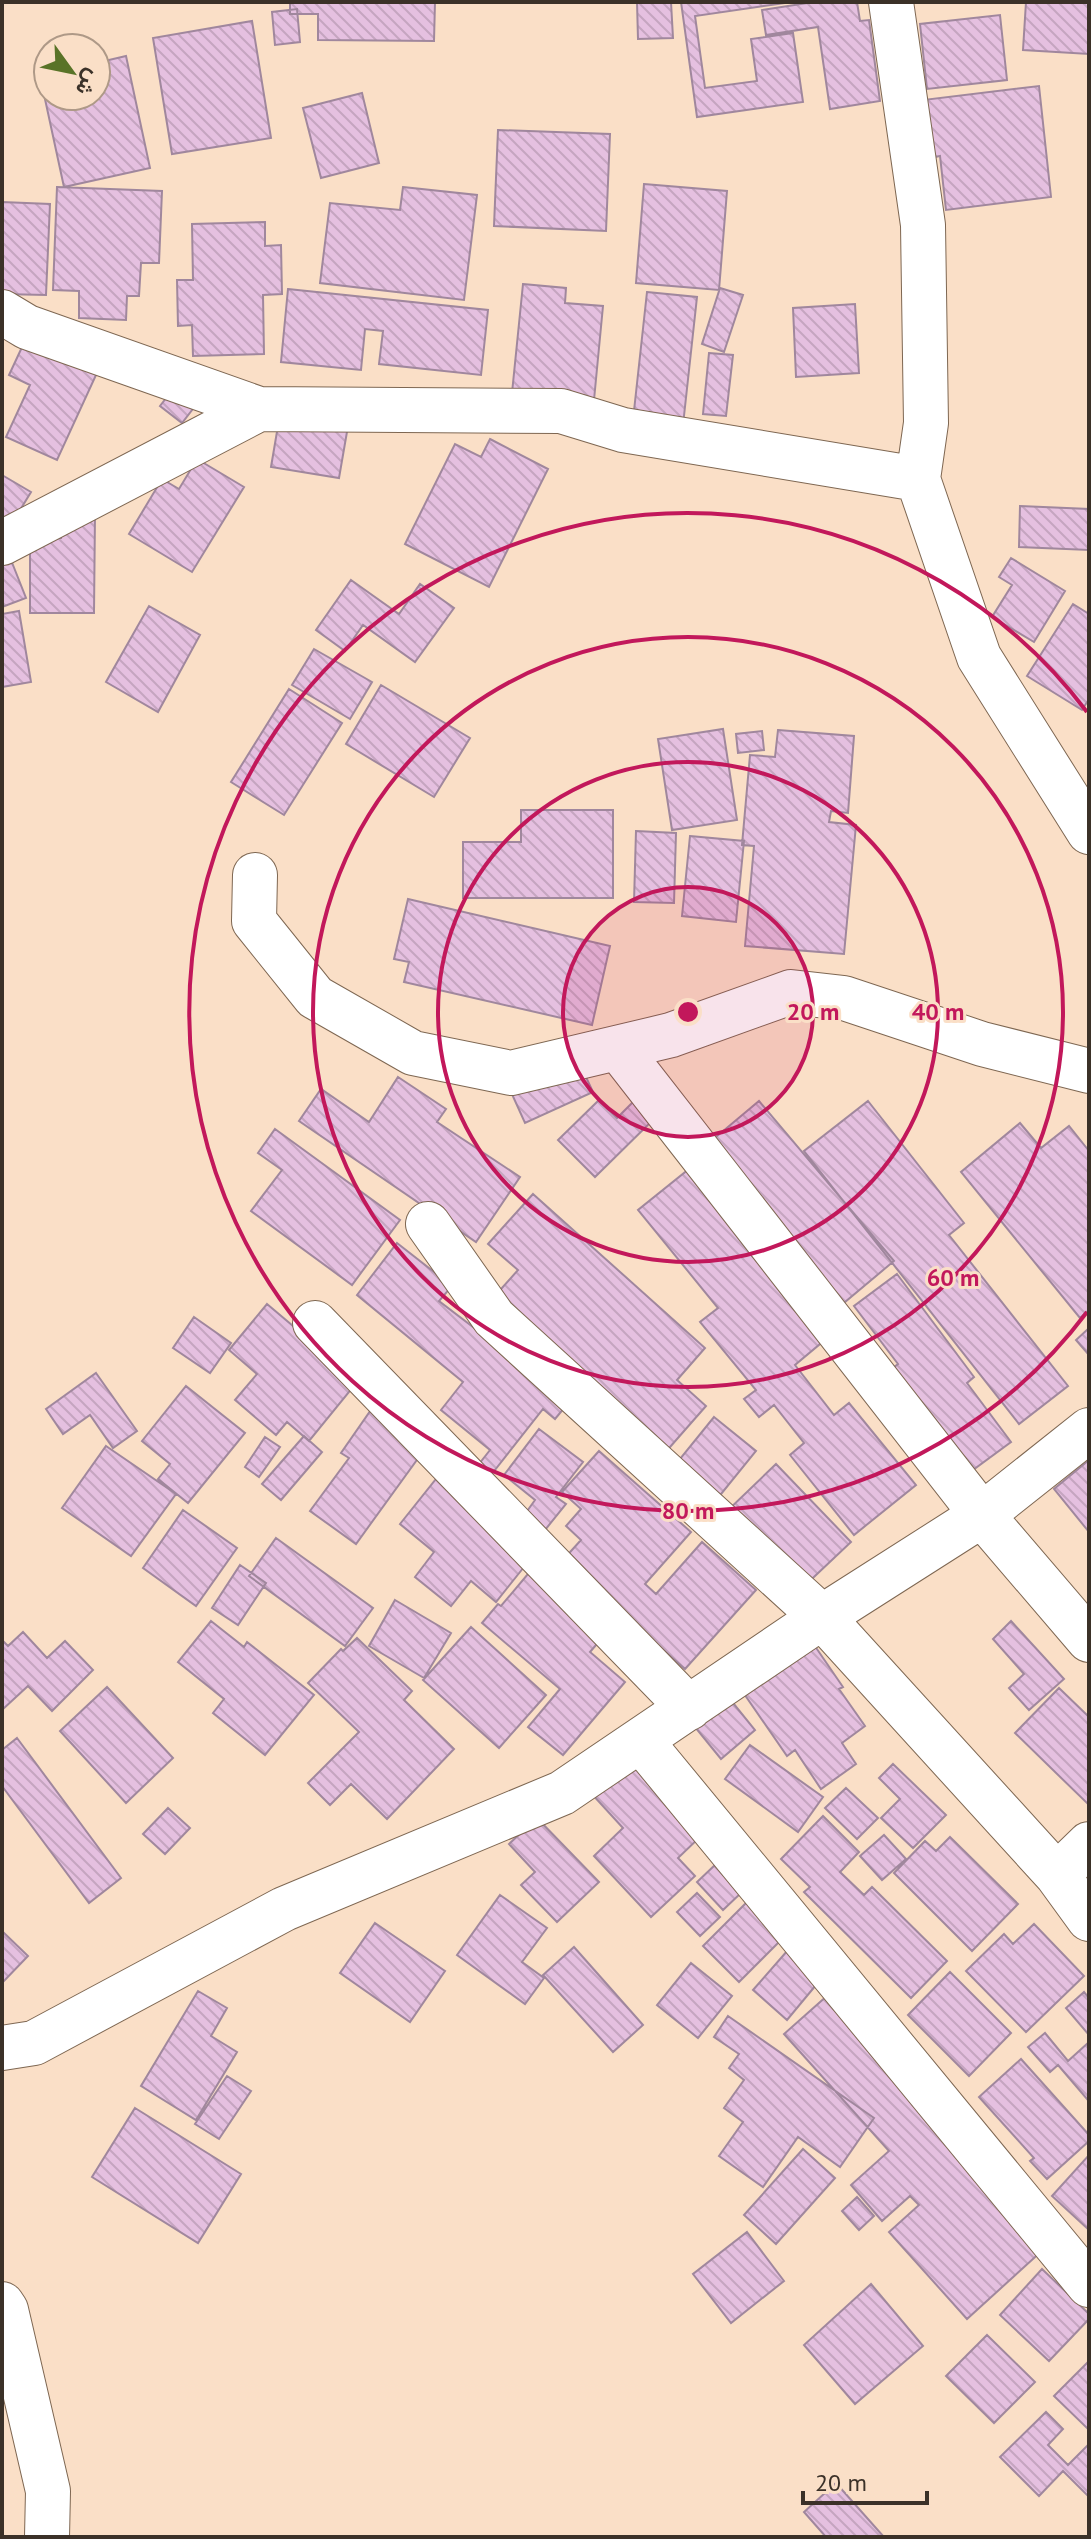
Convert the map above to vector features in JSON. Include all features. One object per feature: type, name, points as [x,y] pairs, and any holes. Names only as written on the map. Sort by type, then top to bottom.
[{"type":"street","points":[[891,2],[923,225],[926,423],[918,479],[979,657],[1089,832]]},
{"type":"street","points":[[2,312],[27,327],[259,409],[561,411],[623,430],[918,479]]},
{"type":"street","points":[[2,543],[259,409]]},
{"type":"street","points":[[255,875],[254,921],[315,997],[413,1053],[511,1073],[671,1035],[791,992],[844,998],[982,1044],[1089,1071]]},
{"type":"street","points":[[618,1048],[982,1515],[1089,1640]]},
{"type":"street","points":[[428,1224],[494,1318],[822,1617],[1057,1875],[1089,1919]]},
{"type":"street","points":[[315,1323],[689,1708]]},
{"type":"street","points":[[2,2048],[34,2043],[284,1909],[562,1793],[822,1617],[982,1515],[1089,1430]]},
{"type":"street","points":[[641,1741],[1089,2285]]},
{"type":"street","points":[[1057,1875],[1089,1844]]},
{"type":"street","points":[[2,2304],[6,2310],[48,2491],[47,2537]]},
{"type":"building","points":[[290,2],[435,2],[434,41],[318,40],[318,14],[290,14]]},
{"type":"building","points":[[637,2],[671,2],[673,38],[638,39]]},
{"type":"building","points":[[681,2],[792,2],[695,16],[705,88],[757,81],[751,39],[793,33],[803,102],[697,117]]},
{"type":"building","points":[[814,2],[857,2],[860,21],[869,20],[880,101],[830,109],[818,27],[766,35],[762,10]]},
{"type":"building","points":[[1026,2],[1089,2],[1089,54],[1023,50]]},
{"type":"building","points":[[297,9],[300,42],[275,45],[272,12]]},
{"type":"building","points":[[1000,15],[1007,80],[927,89],[920,24]]},
{"type":"building","points":[[252,21],[271,138],[172,154],[153,38]]},
{"type":"building","points":[[126,56],[150,168],[64,187],[48,112],[112,112],[112,59]]},
{"type":"building","points":[[1039,86],[1051,197],[946,210],[940,156],[930,158],[923,100]]},
{"type":"building","points":[[362,93],[379,163],[321,178],[303,108]]},
{"type":"building","points":[[498,130],[610,134],[606,231],[494,226]]},
{"type":"building","points":[[644,184],[727,191],[719,290],[636,283]]},
{"type":"building","points":[[57,187],[162,191],[159,263],[141,263],[139,296],[127,296],[126,320],[79,318],[79,291],[53,290]]},
{"type":"building","points":[[403,187],[477,195],[464,300],[320,283],[330,203],[400,210]]},
{"type":"building","points":[[2,202],[50,204],[46,295],[2,294]]},
{"type":"building","points":[[265,222],[265,246],[281,245],[282,294],[263,295],[264,354],[193,356],[192,325],[178,326],[177,280],[193,280],[192,224]]},
{"type":"building","points":[[523,284],[566,288],[565,303],[603,306],[594,400],[512,393]]},
{"type":"building","points":[[720,288],[743,295],[724,352],[702,344]]},
{"type":"building","points":[[288,289],[488,310],[481,375],[379,364],[383,331],[365,329],[361,370],[281,362]]},
{"type":"building","points":[[647,292],[697,297],[683,425],[633,420]]},
{"type":"building","points":[[855,304],[859,373],[796,377],[793,308]]},
{"type":"building","points":[[23,345],[102,362],[57,460],[6,437],[30,385],[9,375]]},
{"type":"building","points":[[709,353],[733,355],[726,416],[703,414]]},
{"type":"building","points":[[177,384],[199,401],[182,423],[160,406]]},
{"type":"building","points":[[280,414],[348,426],[339,478],[271,467]]},
{"type":"building","points":[[490,439],[548,469],[489,587],[405,544],[455,444],[481,457]]},
{"type":"building","points":[[197,459],[244,487],[192,572],[129,534],[162,479],[179,489]]},
{"type":"building","points":[[2,475],[31,492],[11,525],[2,519]]},
{"type":"building","points":[[1020,506],[1089,509],[1089,550],[1019,547]]},
{"type":"building","points":[[61,513],[95,514],[94,613],[30,613],[30,538],[61,538]]},
{"type":"building","points":[[1011,558],[1065,591],[1034,642],[992,617],[1012,585],[999,577]]},
{"type":"building","points":[[11,560],[26,598],[2,607],[2,563]]},
{"type":"building","points":[[351,580],[399,614],[420,584],[454,608],[415,662],[363,625],[345,651],[316,630]]},
{"type":"building","points":[[1073,604],[1089,614],[1089,699],[1082,710],[1027,676]]},
{"type":"building","points":[[149,606],[200,635],[158,712],[106,682]]},
{"type":"building","points":[[19,611],[31,682],[2,687],[2,614]]},
{"type":"building","points":[[314,649],[372,682],[350,719],[292,685]]},
{"type":"building","points":[[381,685],[470,738],[434,797],[346,744]]},
{"type":"building","points":[[289,689],[342,723],[284,815],[231,782]]},
{"type":"building","points":[[723,729],[737,820],[672,830],[658,739]]},
{"type":"building","points":[[778,730],[854,736],[848,813],[831,811],[829,822],[856,825],[844,954],[745,946],[754,846],[742,845],[750,755],[775,757]]},
{"type":"building","points":[[762,731],[764,750],[738,753],[736,734]]},
{"type":"building","points":[[521,810],[613,810],[613,898],[463,898],[463,842],[521,842]]},
{"type":"building","points":[[636,831],[676,833],[674,903],[634,902]]},
{"type":"building","points":[[690,836],[744,841],[736,922],[682,916]]},
{"type":"building","points":[[408,899],[610,946],[592,1025],[404,982],[409,962],[394,959]]},
{"type":"building","points":[[579,1062],[593,1092],[525,1123],[511,1092]]},
{"type":"building","points":[[398,1077],[446,1109],[437,1122],[520,1177],[476,1242],[299,1121],[321,1089],[369,1122]]},
{"type":"building","points":[[640,1095],[659,1114],[595,1177],[558,1140],[599,1100],[617,1118]]},
{"type":"building","points":[[759,1101],[894,1261],[839,1307],[704,1147]]},
{"type":"building","points":[[868,1101],[964,1223],[949,1235],[1068,1386],[1019,1424],[804,1151]]},
{"type":"building","points":[[1020,1123],[1041,1148],[1069,1126],[1089,1151],[1089,1310],[1080,1318],[961,1172]]},
{"type":"building","points":[[275,1129],[400,1220],[352,1285],[251,1211],[282,1170],[258,1153]]},
{"type":"building","points":[[689,1169],[826,1339],[795,1365],[834,1415],[849,1403],[916,1485],[854,1535],[790,1455],[804,1443],[774,1405],[759,1417],[744,1399],[756,1390],[700,1322],[718,1308],[638,1210]]},
{"type":"building","points":[[533,1194],[705,1348],[677,1380],[706,1406],[663,1455],[493,1298],[518,1270],[488,1244]]},
{"type":"building","points":[[397,1243],[452,1286],[439,1301],[570,1401],[555,1419],[543,1409],[491,1475],[472,1473],[490,1450],[441,1410],[463,1382],[357,1295]]},
{"type":"building","points":[[897,1274],[974,1377],[967,1383],[1011,1442],[962,1478],[885,1374],[898,1364],[854,1306]]},
{"type":"building","points":[[267,1304],[358,1381],[309,1441],[287,1422],[276,1435],[235,1400],[257,1374],[229,1350]]},
{"type":"building","points":[[194,1317],[231,1343],[210,1373],[173,1348]]},
{"type":"building","points":[[1089,1328],[1089,1355],[1076,1340]]},
{"type":"building","points":[[96,1373],[137,1431],[113,1448],[90,1415],[63,1434],[46,1409]]},
{"type":"building","points":[[186,1386],[245,1433],[188,1503],[158,1479],[170,1464],[142,1441]]},
{"type":"building","points":[[373,1407],[427,1446],[356,1544],[310,1511],[349,1458],[341,1453]]},
{"type":"building","points":[[714,1417],[756,1451],[717,1499],[675,1465]]},
{"type":"building","points":[[539,1429],[583,1462],[556,1497],[566,1504],[545,1530],[525,1514],[535,1500],[504,1475]]},
{"type":"building","points":[[304,1436],[322,1452],[281,1500],[262,1484]]},
{"type":"building","points":[[265,1437],[280,1447],[259,1477],[245,1467]]},
{"type":"building","points":[[106,1446],[176,1494],[131,1556],[62,1508]]},
{"type":"building","points":[[599,1451],[691,1532],[645,1584],[656,1594],[702,1542],[756,1590],[685,1669],[562,1561],[581,1540],[566,1526],[581,1509],[562,1492]]},
{"type":"building","points":[[1089,1460],[1089,1532],[1054,1489]]},
{"type":"building","points":[[776,1464],[851,1542],[798,1592],[724,1514]]},
{"type":"building","points":[[440,1474],[536,1552],[496,1602],[471,1581],[451,1606],[415,1577],[434,1552],[400,1524]]},
{"type":"building","points":[[183,1510],[237,1548],[196,1606],[143,1568]]},
{"type":"building","points":[[276,1538],[373,1608],[345,1646],[249,1576]]},
{"type":"building","points":[[240,1565],[266,1583],[238,1625],[212,1608]]},
{"type":"building","points":[[533,1568],[608,1631],[590,1652],[625,1682],[563,1755],[528,1727],[560,1689],[482,1623]]},
{"type":"building","points":[[395,1600],[451,1633],[424,1678],[369,1646]]},
{"type":"building","points":[[211,1621],[244,1647],[247,1642],[314,1695],[265,1755],[213,1713],[224,1699],[178,1662]]},
{"type":"building","points":[[1011,1621],[1064,1679],[1029,1710],[1009,1688],[1024,1674],[993,1639]]},
{"type":"building","points":[[471,1627],[546,1695],[499,1748],[423,1680]]},
{"type":"building","points":[[23,1632],[47,1658],[65,1641],[93,1670],[52,1711],[28,1686],[2,1710],[2,1640],[8,1646]]},
{"type":"building","points":[[808,1636],[865,1726],[842,1743],[856,1764],[821,1789],[795,1750],[787,1756],[738,1685]]},
{"type":"building","points":[[357,1638],[412,1691],[404,1700],[454,1749],[387,1819],[351,1784],[330,1805],[308,1783],[359,1732],[308,1683],[341,1649],[343,1651]]},
{"type":"building","points":[[107,1687],[173,1758],[126,1803],[60,1731]]},
{"type":"building","points":[[1059,1688],[1089,1717],[1089,1805],[1015,1733]]},
{"type":"building","points":[[725,1693],[755,1730],[721,1759],[690,1721]]},
{"type":"building","points":[[17,1738],[121,1878],[89,1903],[2,1786],[2,1750]]},
{"type":"building","points":[[750,1745],[823,1797],[798,1832],[725,1779]]},
{"type":"building","points":[[629,1757],[702,1835],[678,1858],[695,1876],[651,1917],[594,1856],[623,1828],[591,1793]]},
{"type":"building","points":[[893,1764],[946,1815],[913,1848],[881,1818],[900,1799],[879,1778]]},
{"type":"building","points":[[846,1788],[878,1818],[857,1839],[825,1808]]},
{"type":"building","points":[[168,1808],[190,1828],[165,1854],[143,1834]]},
{"type":"building","points":[[823,1816],[859,1852],[840,1872],[864,1895],[872,1887],[947,1961],[911,1998],[804,1892],[810,1887],[781,1859]]},
{"type":"building","points":[[537,1818],[599,1882],[557,1922],[521,1885],[535,1872],[509,1844]]},
{"type":"building","points":[[884,1835],[906,1859],[882,1880],[860,1856]]},
{"type":"building","points":[[950,1837],[1018,1904],[972,1951],[894,1873],[925,1841],[936,1851]]},
{"type":"building","points":[[715,1865],[741,1893],[723,1910],[697,1882]]},
{"type":"building","points":[[697,1893],[720,1917],[700,1936],[677,1912]]},
{"type":"building","points":[[500,1895],[547,1928],[522,1962],[544,1978],[525,2004],[457,1955]]},
{"type":"building","points":[[749,1900],[785,1936],[739,1982],[703,1946]]},
{"type":"building","points":[[375,1923],[445,1971],[410,2022],[340,1973]]},
{"type":"building","points":[[1034,1924],[1084,1976],[1026,2032],[966,1971],[1004,1934],[1013,1944]]},
{"type":"building","points":[[2,1931],[28,1956],[2,1983]]},
{"type":"building","points":[[574,1947],[643,2025],[613,2052],[543,1975]]},
{"type":"building","points":[[788,1950],[821,1979],[787,2020],[753,1990]]},
{"type":"building","points":[[691,1963],[732,1996],[698,2038],[657,2005]]},
{"type":"building","points":[[950,1972],[1011,2033],[969,2076],[908,2015]]},
{"type":"building","points":[[198,1991],[227,2008],[211,2036],[237,2052],[196,2120],[141,2086]]},
{"type":"building","points":[[1084,1992],[1089,1998],[1089,2035],[1066,2008]]},
{"type":"building","points":[[828,1995],[1044,2249],[967,2319],[889,2232],[919,2205],[910,2196],[882,2221],[851,2185],[889,2151],[784,2034]]},
{"type":"building","points":[[728,2016],[874,2118],[840,2167],[798,2137],[763,2187],[719,2156],[743,2122],[724,2108],[744,2080],[729,2068],[739,2054],[714,2037]]},
{"type":"building","points":[[1045,2033],[1068,2061],[1089,2042],[1087,2099],[1058,2065],[1050,2072],[1028,2047]]},
{"type":"building","points":[[1021,2059],[1089,2135],[1089,2141],[1047,2179],[1030,2161],[1034,2158],[979,2097]]},
{"type":"building","points":[[227,2076],[251,2091],[219,2139],[195,2124]]},
{"type":"building","points":[[135,2108],[241,2174],[198,2243],[92,2177]]},
{"type":"building","points":[[803,2149],[835,2178],[776,2244],[744,2215]]},
{"type":"building","points":[[1089,2155],[1089,2230],[1052,2196]]},
{"type":"building","points":[[857,2197],[874,2216],[859,2230],[842,2211]]},
{"type":"building","points":[[747,2232],[784,2281],[731,2323],[693,2274]]},
{"type":"building","points":[[1042,2269],[1089,2314],[1089,2319],[1049,2361],[1000,2315]]},
{"type":"building","points":[[871,2284],[923,2346],[855,2404],[804,2345]]},
{"type":"building","points":[[987,2335],[1035,2382],[994,2423],[946,2376]]},
{"type":"building","points":[[1089,2361],[1089,2430],[1054,2396]]},
{"type":"building","points":[[1046,2412],[1063,2429],[1048,2445],[1068,2465],[1089,2444],[1088,2496],[1063,2471],[1039,2496],[1000,2457]]},
{"type":"building","points":[[836,2483],[884,2537],[826,2537],[804,2512]]}]
